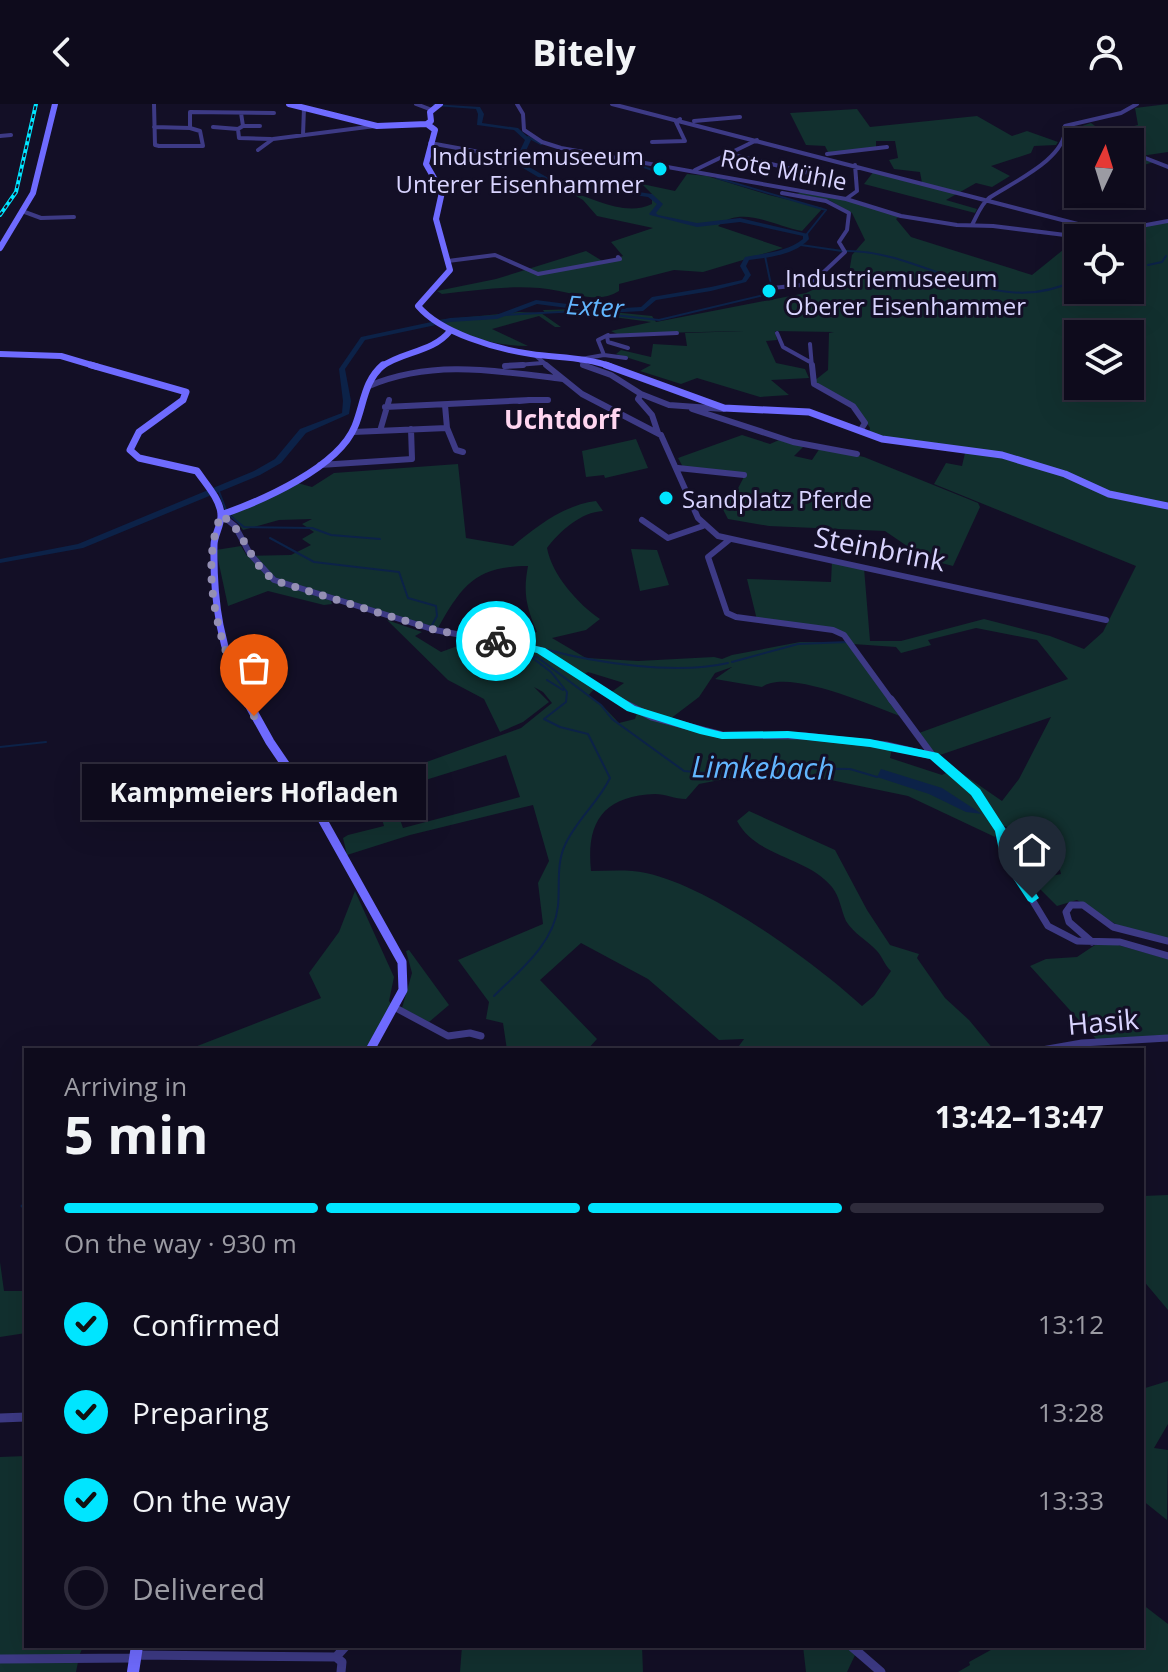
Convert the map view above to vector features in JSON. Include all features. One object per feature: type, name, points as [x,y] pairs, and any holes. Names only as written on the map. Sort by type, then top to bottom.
[{"type":"street","points":[[154,104],[154,127],[155,145],[203,146],[201,132],[190,128],[154,127]]},
{"type":"street","points":[[290,104],[377,126]]},
{"type":"street","points":[[416,104],[436,106],[427,124]]},
{"type":"street","name":"Rote Mühle","points":[[517,104],[523,114],[524,130],[542,142],[656,167],[846,199],[901,216],[1064,235]]},
{"type":"street","points":[[612,104],[680,119],[1071,224]]},
{"type":"street","points":[[1066,128],[1112,115],[1137,104]]},
{"type":"street","points":[[0,248],[36,183],[57,105]]},
{"type":"street","points":[[303,135],[304,108]]},
{"type":"street","points":[[190,128],[190,112],[274,113]]},
{"type":"street","points":[[239,149],[241,113]]},
{"type":"street","points":[[689,122],[740,117]]},
{"type":"street","points":[[652,142],[677,142],[683,138],[676,122],[680,119]]},
{"type":"street","points":[[239,138],[273,139],[377,126],[427,124],[435,130],[426,164],[442,192],[436,219],[448,261],[448,275],[423,296],[418,306],[436,324],[450,331],[536,356],[579,359],[616,367],[701,401],[733,409]]},
{"type":"street","points":[[213,127],[260,126]]},
{"type":"street","points":[[330,132],[334,142]]},
{"type":"street","points":[[0,136],[11,135]]},
{"type":"street","points":[[972,225],[986,200],[1023,179],[1054,153],[1064,135]]},
{"type":"street","points":[[293,136],[298,146]]},
{"type":"street","points":[[258,150],[273,139]]},
{"type":"street","points":[[694,171],[757,140]]},
{"type":"street","points":[[430,143],[496,155],[503,166]]},
{"type":"street","points":[[809,154],[837,155],[887,147]]},
{"type":"street","points":[[729,154],[826,177]]},
{"type":"street","points":[[1144,158],[1168,167]]},
{"type":"street","points":[[846,199],[857,191],[855,165]]},
{"type":"street","points":[[763,289],[811,284],[845,253],[839,242],[847,230],[849,213],[826,201],[778,192],[766,186]]},
{"type":"street","points":[[22,211],[41,218],[74,217]]},
{"type":"street","name":"Rote Mühle","points":[[1144,226],[1168,221]]},
{"type":"street","points":[[448,261],[495,255],[538,274],[608,263],[618,257]]},
{"type":"street","points":[[371,1048],[403,990],[402,962],[321,817],[254,716],[227,661],[217,618],[213,574],[214,534],[221,515],[267,498],[336,450],[353,432],[369,386],[376,371],[384,364],[438,344],[450,331]]},
{"type":"street","points":[[604,355],[598,340],[617,333]]},
{"type":"street","points":[[607,336],[677,333]]},
{"type":"street","points":[[777,333],[783,347],[810,362]]},
{"type":"street","points":[[607,336],[608,342],[628,348]]},
{"type":"street","points":[[810,344],[814,384],[857,409],[865,423],[860,431]]},
{"type":"street","points":[[1,355],[61,356],[184,390],[186,396],[144,427],[132,440],[130,450],[139,458],[197,471],[212,492],[221,515],[235,526],[250,554],[276,581],[435,630],[541,650],[627,706],[652,717],[722,735],[822,738],[886,745],[933,756]]},
{"type":"street","points":[[579,359],[604,355],[626,358]]},
{"type":"street","points":[[536,356],[592,400],[664,438],[703,526],[668,538],[642,520]]},
{"type":"street","points":[[579,359],[583,365],[617,378],[641,394],[679,408],[809,412],[889,441],[1002,455],[1065,474],[1109,494],[1168,506]]},
{"type":"street","points":[[369,386],[398,374],[542,363]]},
{"type":"street","points":[[486,368],[563,379]]},
{"type":"street","points":[[641,394],[638,399],[654,418],[658,433]]},
{"type":"street","points":[[380,431],[389,400]]},
{"type":"street","points":[[385,407],[548,400]]},
{"type":"street","points":[[445,405],[447,428],[456,450],[463,452]]},
{"type":"street","points":[[692,409],[789,441],[857,454]]},
{"type":"street","points":[[353,432],[447,428]]},
{"type":"street","points":[[317,465],[412,459],[411,429]]},
{"type":"street","points":[[678,468],[744,475]]},
{"type":"street","name":"Steinbrink","points":[[703,526],[729,540],[944,583],[1106,620]]},
{"type":"street","points":[[729,540],[708,557],[727,613],[842,634],[933,756],[976,792],[1001,831],[1008,860],[1048,926],[1077,941],[1120,942],[1168,956]]},
{"type":"street","points":[[1092,942],[1069,922],[1066,912],[1071,905],[1083,905],[1113,927],[1168,941]]},
{"type":"street","points":[[394,1007],[448,1036],[470,1033],[481,1036]]},
{"type":"street","name":"Hasik","points":[[1053,1048],[1082,1043],[1168,1038]]},
{"type":"street","points":[[0,1418],[24,1417]]},
{"type":"street","points":[[336,1657],[344,1648]]},
{"type":"street","points":[[853,1648],[881,1672]]},
{"type":"street","points":[[0,1659],[336,1657],[342,1662],[341,1672]]},
{"type":"green space","points":[[1168,104],[1168,152],[1144,156],[1144,128],[1126,128],[1138,125],[1135,108]]},
{"type":"green space","points":[[857,109],[870,127],[977,116],[1012,136],[1027,131],[1058,142],[1056,145],[1034,146],[1031,153],[991,166],[1010,176],[992,187],[976,183],[946,200],[977,209],[975,213],[864,184],[874,171],[922,183],[920,172],[894,169],[889,160],[898,158],[895,141],[876,141],[876,147],[829,154],[825,146],[806,145],[790,113]]},
{"type":"green space","points":[[1091,123],[1098,128],[1082,126]]},
{"type":"green space","points":[[687,174],[707,176],[823,208],[802,231],[748,217],[727,220],[718,226],[783,248],[703,272],[674,270],[619,284],[619,291],[605,297],[530,288],[442,294],[437,291],[496,279],[586,251],[604,262],[623,256],[611,242],[653,228],[597,216],[583,200],[566,190],[609,205],[642,207],[652,204],[652,194],[642,184],[675,191]]},
{"type":"green space","points":[[801,192],[845,199],[900,216],[896,219],[911,237],[1032,275],[1064,249],[1064,304],[1144,304],[1144,226],[1168,222],[1168,939],[1117,925],[1077,900],[1057,906],[1031,880],[1061,874],[1054,851],[1036,835],[1004,826],[995,837],[908,796],[826,779],[725,779],[699,784],[686,799],[655,794],[622,800],[611,806],[595,826],[590,854],[591,871],[646,873],[700,893],[789,948],[862,1006],[874,996],[891,971],[877,951],[846,921],[835,891],[822,877],[769,850],[746,833],[737,821],[749,811],[835,850],[890,945],[919,954],[917,958],[945,998],[992,1048],[737,1048],[744,1039],[719,1040],[648,979],[581,943],[540,980],[597,1039],[589,1048],[507,1048],[503,1023],[486,1019],[489,1002],[458,960],[543,924],[538,883],[549,861],[533,805],[410,835],[347,855],[343,838],[384,826],[376,799],[367,801],[357,787],[521,728],[552,703],[534,687],[549,702],[523,722],[500,732],[484,699],[448,680],[387,620],[422,632],[415,636],[441,652],[474,640],[483,641],[488,655],[485,636],[537,632],[526,599],[528,566],[495,570],[472,581],[455,600],[438,628],[330,598],[332,604],[324,605],[268,591],[228,606],[216,550],[241,546],[247,556],[291,555],[311,545],[302,539],[314,532],[302,524],[312,519],[279,520],[243,530],[231,514],[294,482],[312,487],[334,473],[458,464],[466,538],[513,546],[562,512],[596,501],[603,511],[587,515],[572,524],[547,548],[554,568],[567,588],[600,619],[586,630],[552,638],[586,658],[638,661],[722,659],[800,642],[848,642],[905,718],[811,686],[775,682],[762,687],[715,679],[732,667],[715,673],[699,697],[670,719],[647,713],[610,693],[624,683],[588,672],[580,677],[595,688],[588,696],[602,705],[619,723],[635,719],[637,713],[709,734],[892,748],[890,758],[942,775],[946,773],[935,761],[941,759],[1002,801],[1019,779],[1051,717],[940,755],[936,755],[919,733],[1068,679],[1037,640],[976,628],[928,640],[931,645],[901,653],[896,647],[853,644],[844,634],[757,620],[747,579],[831,582],[832,561],[864,568],[870,641],[901,641],[984,619],[1050,636],[1084,649],[1103,632],[1136,566],[934,484],[946,463],[962,466],[965,453],[895,441],[869,433],[870,428],[863,417],[814,381],[828,370],[829,333],[834,332],[775,331],[777,340],[766,341],[776,363],[805,369],[809,378],[771,380],[789,395],[760,397],[697,378],[681,384],[640,371],[651,365],[616,354],[621,350],[651,357],[653,344],[687,346],[685,333],[744,331],[617,334],[611,331],[651,322],[575,312],[545,313],[543,310],[582,309],[652,316],[656,322],[806,293],[849,273],[852,255],[865,240],[852,213],[829,200],[797,194]],"holes":[[[506,755],[520,797],[403,828],[390,791]]]},
{"type":"green space","points":[[519,312],[541,313],[561,327],[555,327],[539,316],[492,329],[528,346],[516,346],[481,339],[438,320]]},
{"type":"green space","points":[[742,435],[770,444],[779,440],[804,446],[794,456],[812,460],[820,448],[864,457],[978,503],[980,507],[953,566],[926,559],[885,531],[769,526],[728,519],[717,498],[735,494],[746,473],[683,467],[678,458]]},
{"type":"green space","points":[[636,439],[648,468],[605,478],[604,475],[586,477],[582,451]]},
{"type":"green space","points":[[631,549],[657,550],[669,585],[640,591]]},
{"type":"green space","points":[[355,891],[394,977],[389,1001],[392,1005],[367,1048],[192,1048],[321,998],[309,973],[339,932]]},
{"type":"green space","points":[[1098,943],[1118,945],[1168,959],[1168,1036],[1096,1039],[1030,966],[1046,959],[1077,957]]},
{"type":"green space","points":[[409,950],[449,1005],[429,1022],[402,1008],[412,973],[406,951]]},
{"type":"green space","points":[[1168,1195],[1168,1310],[1144,1281],[1144,1196]]},
{"type":"green space","points":[[0,1262],[4,1291],[24,1291],[24,1333],[0,1337]]},
{"type":"green space","points":[[1168,1381],[1168,1424],[1154,1448],[1168,1450],[1167,1520],[1144,1502],[1144,1388]]},
{"type":"green space","points":[[24,1456],[24,1648],[88,1648],[82,1649],[79,1656],[0,1656],[0,1457]]},
{"type":"green space","points":[[1144,1606],[1168,1624],[1168,1672],[958,1672],[970,1665],[969,1662],[994,1648],[1144,1648]]},
{"type":"green space","points":[[462,1648],[642,1648],[643,1672],[460,1672]]},
{"type":"green space","points":[[803,1648],[849,1648],[856,1653],[847,1672],[806,1672]]},
{"type":"green space","points":[[78,1662],[76,1672],[0,1672],[0,1663]]},
{"type":"water","points":[[881,769],[942,788],[982,814],[966,812],[929,794],[877,777]]},
{"type":"waterway","name":"Exter","points":[[0,561],[80,546],[257,473],[278,461],[303,431],[345,414],[347,401],[342,369],[363,338],[450,320],[497,317],[536,302],[606,311],[643,309],[654,298],[744,281],[748,275],[743,266],[747,258],[781,253],[806,239],[806,235],[740,220],[697,225],[656,216],[652,214],[660,204],[650,195],[548,181],[521,165],[520,157],[528,140],[516,129],[479,124],[481,114],[478,108],[435,104]]},
{"type":"waterway","points":[[528,137],[541,144]]},
{"type":"waterway","points":[[575,152],[596,156]]},
{"type":"waterway","points":[[630,162],[655,171]]},
{"type":"waterway","points":[[717,178],[826,210],[806,235]]},
{"type":"waterway","points":[[801,245],[842,251]]},
{"type":"waterway","points":[[846,251],[904,261],[988,289],[1017,293],[1045,290],[1064,284]]},
{"type":"waterway","points":[[765,256],[771,285]]},
{"type":"waterway","points":[[1148,265],[1162,262],[1166,256]]},
{"type":"waterway","points":[[504,315],[578,311],[659,320],[772,293],[772,289]]},
{"type":"waterway","points":[[218,489],[226,510]]},
{"type":"waterway","name":"Limkebach","points":[[229,515],[244,527],[312,528],[331,535],[380,539]]},
{"type":"waterway","name":"Limkebach","points":[[270,538],[314,562],[399,572],[408,598],[436,606],[437,616],[431,627]]},
{"type":"waterway","points":[[497,639],[530,645]]},
{"type":"waterway","points":[[732,662],[798,644],[847,642]]},
{"type":"waterway","name":"Limkebach","points":[[502,646],[513,654],[530,656]]},
{"type":"waterway","points":[[544,649],[587,659],[661,668],[728,663]]},
{"type":"waterway","points":[[494,996],[534,956],[550,933],[558,906],[562,852],[610,778],[588,734],[560,727],[544,719],[566,702],[567,692],[551,672],[530,656]]},
{"type":"waterway","name":"Limkebach","points":[[530,656],[537,657],[601,705],[612,719],[684,771],[717,774],[766,768],[850,769],[877,777]]},
{"type":"waterway","points":[[547,680],[563,690]]},
{"type":"waterway","points":[[0,747],[46,742]]},
{"type":"railway","points":[[0,215],[16,192],[36,104]]},
{"type":"way so far","points":[[254,716],[227,661],[217,618],[214,540],[221,515],[235,526],[250,554],[276,581],[401,617],[435,630],[496,641]]},
{"type":"place","name":"Industriemuseeum Unterer Eisenhammer","points":[[660,169]]},
{"type":"place","name":"Industriemuseeum Oberer Eisenhammer","points":[[769,291]]},
{"type":"place","name":"Sandplatz Pferde","points":[[666,498]]},
{"type":"place","name":"Kampmeiers Hofladen","points":[[254,716]]},
{"type":"district","name":"Uchtdorf","points":[[562,419]]},
{"type":"route","points":[[496,641],[541,650],[631,709],[704,732],[788,735],[870,743],[933,756],[976,792],[1001,831],[1008,860],[1032,898]]}]
